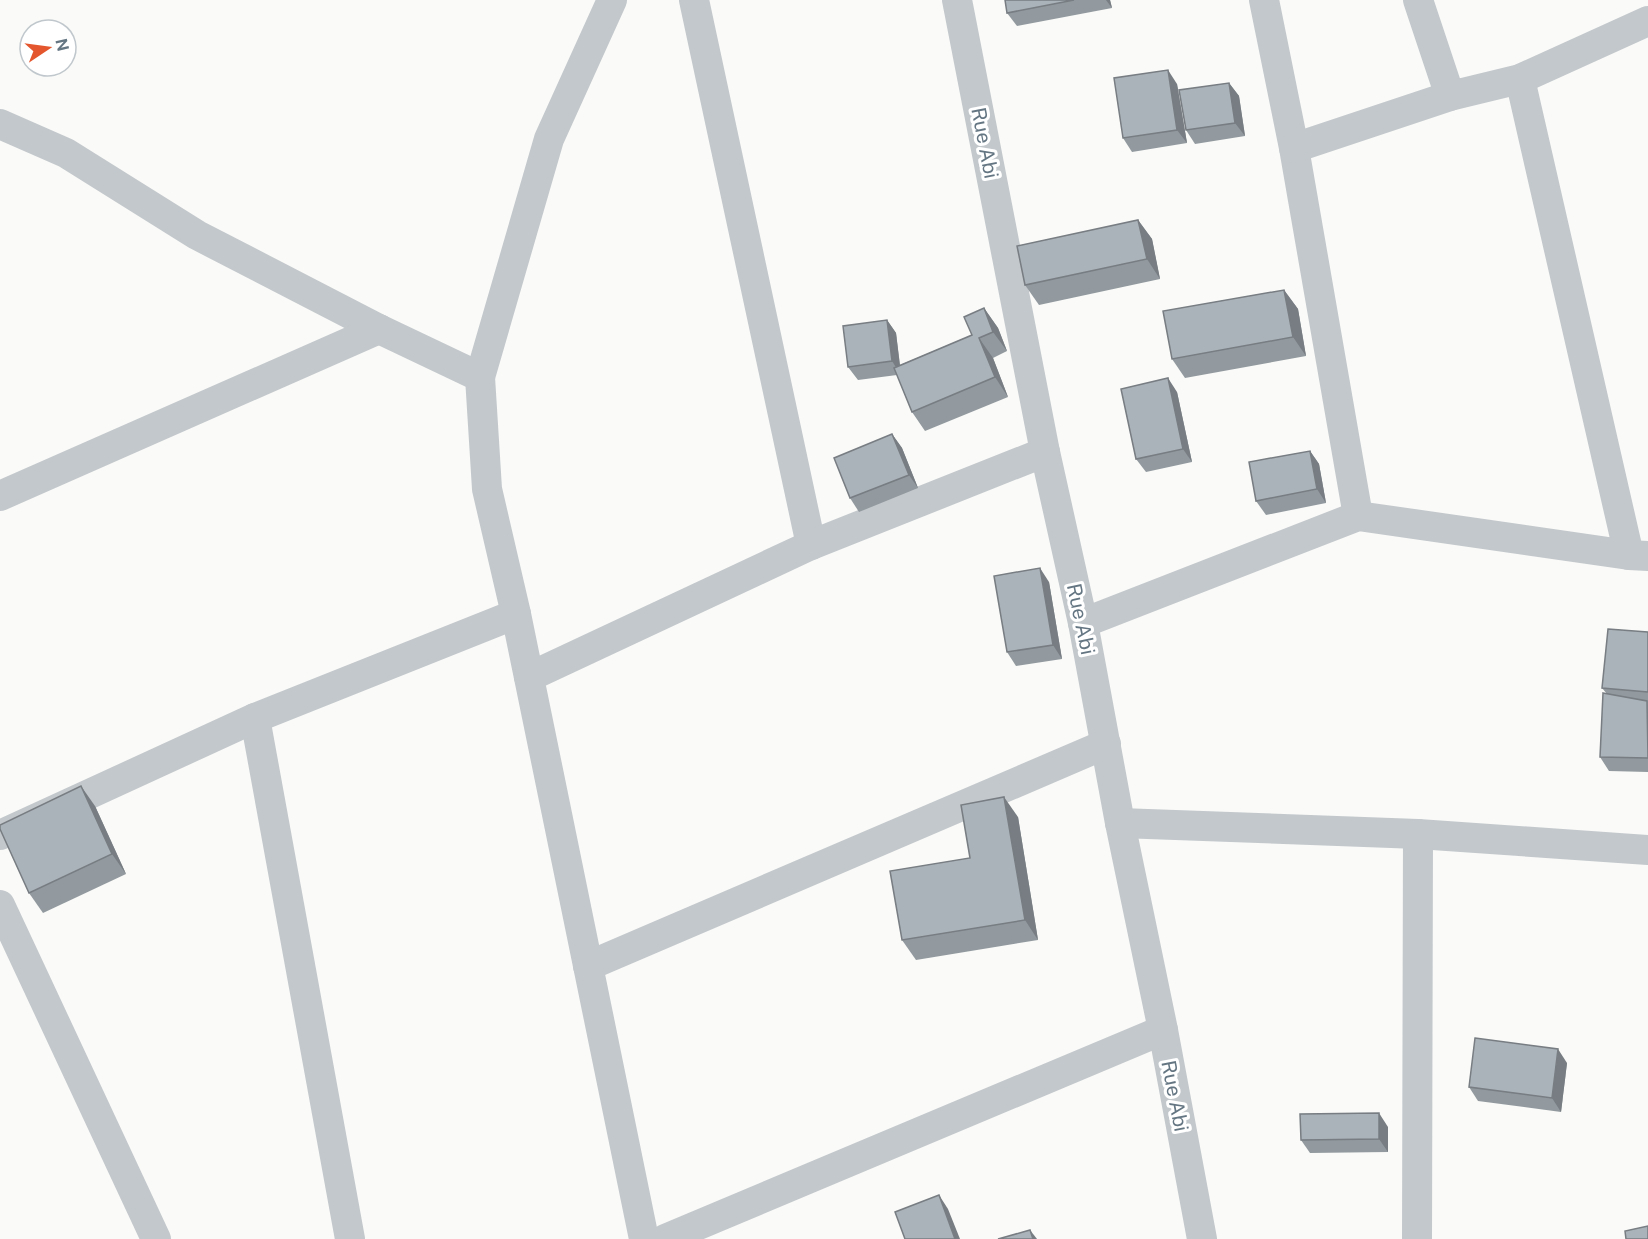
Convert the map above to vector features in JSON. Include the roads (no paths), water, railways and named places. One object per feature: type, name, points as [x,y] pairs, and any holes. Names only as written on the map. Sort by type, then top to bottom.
[{"type":"street","points":[[612,0],[549,139],[480,377],[488,489],[516,614],[644,1239]]},
{"type":"street","points":[[694,0],[811,545]]},
{"type":"street","name":"Rue Abi","points":[[957,0],[1045,452],[1083,623],[1202,1239]]},
{"type":"street","points":[[1264,0],[1294,148],[1358,516]]},
{"type":"street","points":[[1418,0],[1450,96]]},
{"type":"street","points":[[1294,148],[1450,96],[1520,79],[1648,21]]},
{"type":"street","points":[[1083,623],[1358,516],[1639,555],[1520,79]]},
{"type":"street","points":[[0,124],[66,153],[197,235],[379,329],[480,377]]},
{"type":"street","points":[[0,496],[379,329]]},
{"type":"street","points":[[529,677],[811,545],[1045,452]]},
{"type":"street","points":[[0,835],[255,718],[516,614]]},
{"type":"street","points":[[255,718],[350,1239]]},
{"type":"street","points":[[588,966],[1106,744]]},
{"type":"street","points":[[1120,823],[1418,834],[1648,850]]},
{"type":"street","points":[[1417,1239],[1418,834]]},
{"type":"street","points":[[0,905],[156,1239]]},
{"type":"street","points":[[665,1239],[1163,1030]]}]
